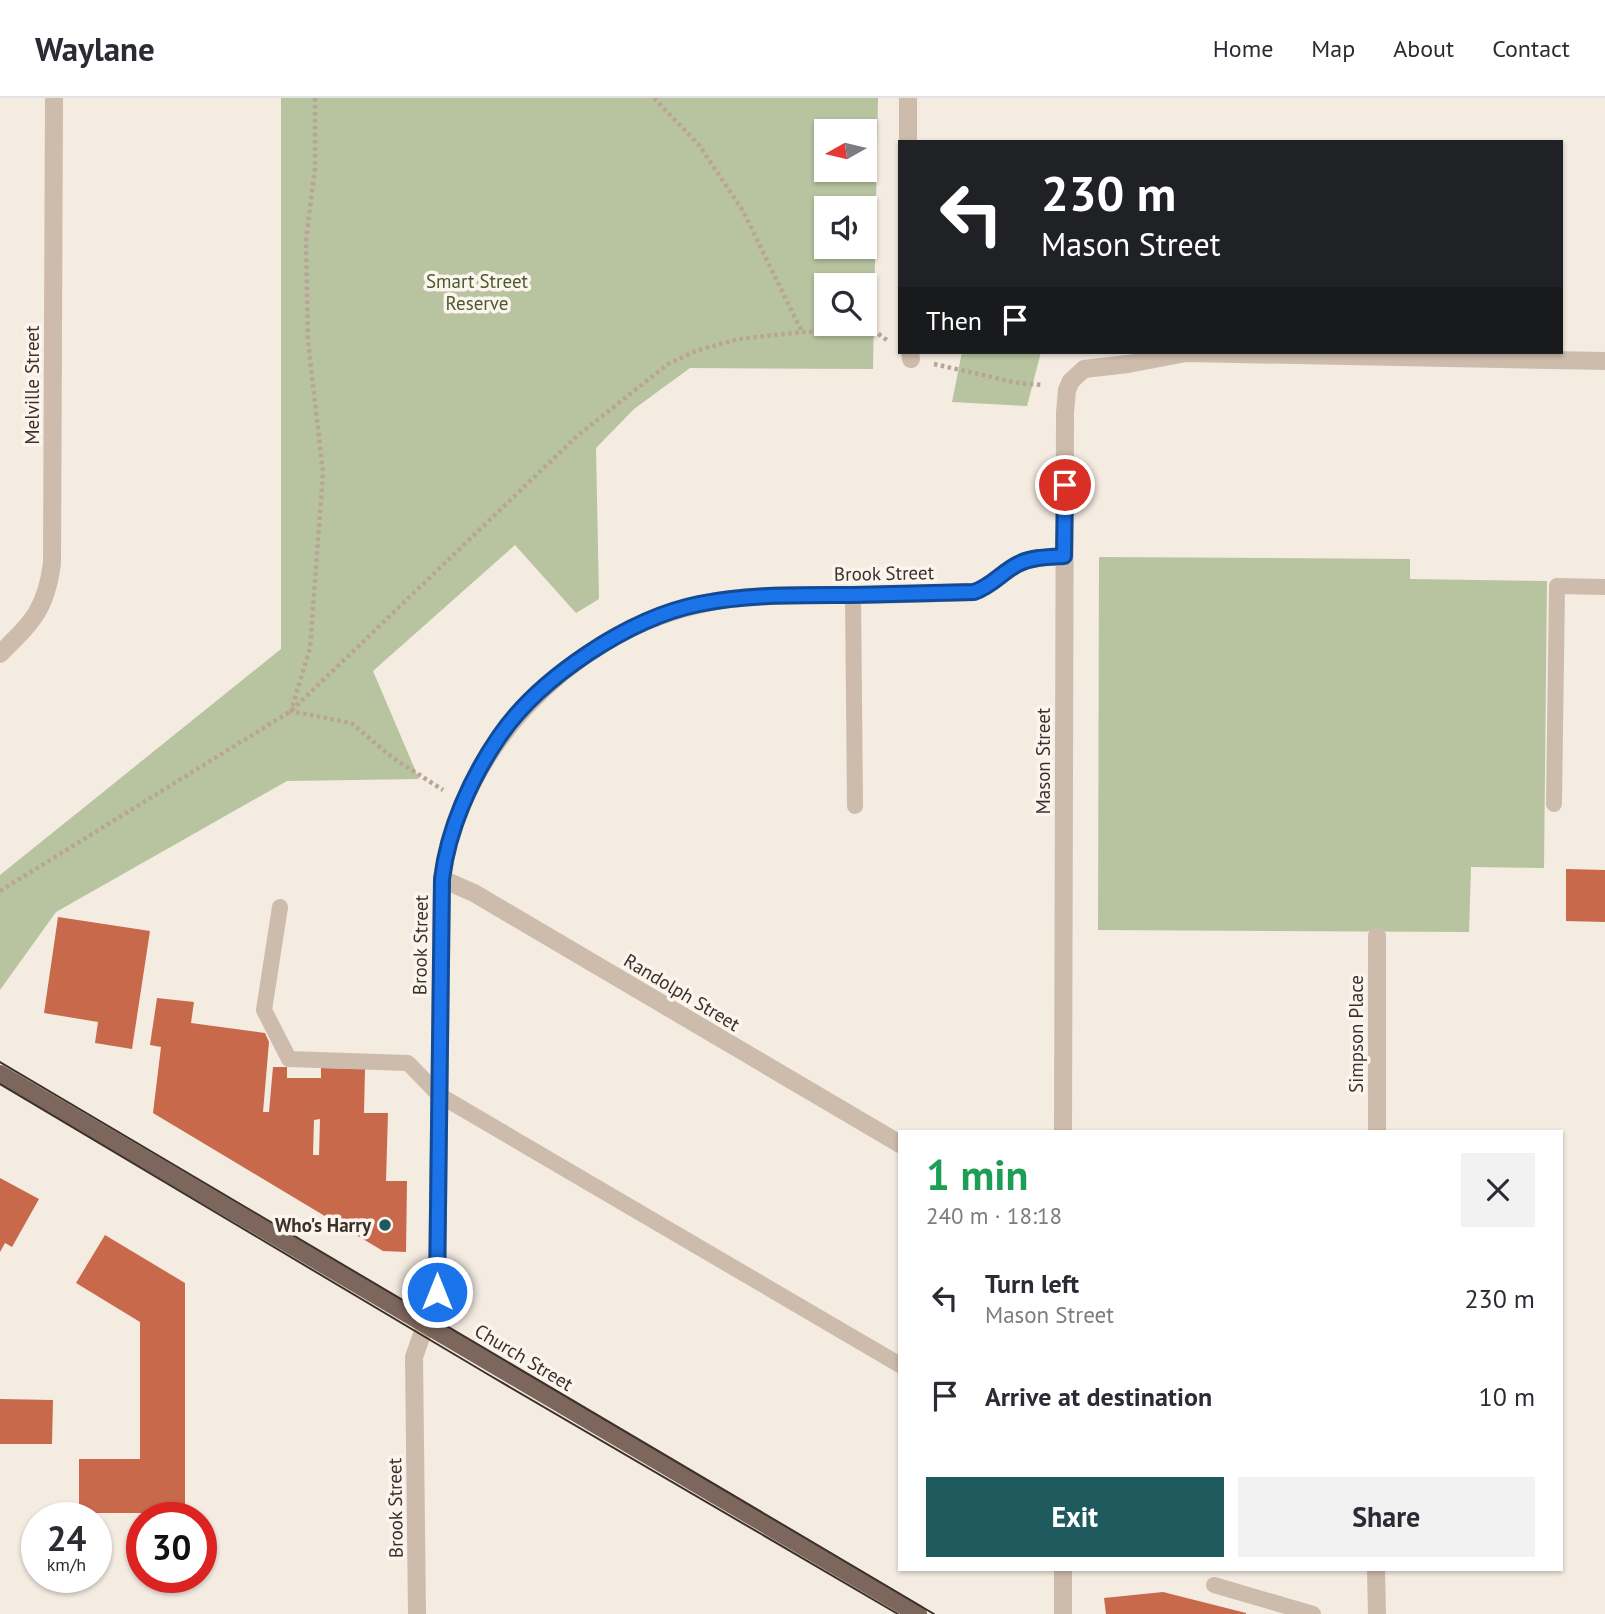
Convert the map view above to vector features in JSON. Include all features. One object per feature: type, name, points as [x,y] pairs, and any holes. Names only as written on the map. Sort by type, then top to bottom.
[{"type":"main road","name":"Church Street","points":[[0,1074],[918,1614]]},
{"type":"street","name":"Melville Street","points":[[0,654],[39,611],[49,586],[52,563],[54,98]]},
{"type":"street","points":[[908,98],[908,140]]},
{"type":"street","points":[[1067,390],[1071,381],[1084,369],[1181,354]]},
{"type":"street","points":[[1238,354],[1605,361]]},
{"type":"street","name":"Mason Street","points":[[1063,1130],[1064,556],[1067,390]]},
{"type":"street","name":"Brook Street","points":[[417,1614],[414,1357],[437,1292],[442,879],[444,860],[463,803],[500,736],[523,709],[554,680],[621,632],[661,614],[725,600],[767,595],[974,592],[987,588],[1016,565],[1038,558],[1064,556]]},
{"type":"street","name":"Randolph Street","points":[[442,879],[474,893],[898,1143]]},
{"type":"street","name":"Simpson Place","points":[[1377,936],[1377,1130]]},
{"type":"street","points":[[1063,1571],[1063,1614]]},
{"type":"street","points":[[1376,1571],[1377,1614]]},
{"type":"lane","points":[[1554,804],[1556,586],[1605,587]]},
{"type":"lane","points":[[853,595],[855,806]]},
{"type":"lane","points":[[280,907],[264,1010],[289,1059],[408,1063],[439,1095],[898,1364]]},
{"type":"lane","points":[[1214,1585],[1313,1614]]},
{"type":"path","points":[[291,711],[310,648],[323,473],[308,341],[306,240],[315,168],[315,98]]},
{"type":"path","points":[[654,98],[699,145],[743,211],[802,332]]},
{"type":"path","points":[[0,891],[291,711],[577,436],[668,364],[698,350],[739,339],[802,332],[876,332],[892,344]]},
{"type":"path","points":[[910,355],[1018,383],[1067,390]]},
{"type":"path","points":[[291,711],[351,723],[393,758],[463,803]]},
{"type":"green space","name":"Smart Street Reserve","points":[[281,98],[878,98],[877,152],[877,119],[814,119],[814,182],[876,182],[876,196],[814,196],[814,259],[875,259],[875,273],[814,273],[814,336],[874,336],[873,369],[690,368],[634,409],[596,448],[599,599],[576,613],[515,545],[373,671],[419,779],[287,781],[56,912],[0,990],[0,875],[281,649]]},
{"type":"green space","points":[[962,354],[1040,354],[1027,406],[952,402]]},
{"type":"green space","points":[[1099,557],[1410,559],[1410,579],[1547,581],[1544,868],[1471,867],[1469,932],[1098,930]]},
{"type":"building","points":[[1566,869],[1605,870],[1605,922],[1566,921]]},
{"type":"building","points":[[58,917],[150,931],[132,1049],[95,1043],[98,1022],[44,1013]]},
{"type":"building","points":[[157,998],[194,1002],[191,1023],[265,1033],[269,1042],[263,1112],[269,1112],[273,1067],[287,1067],[287,1078],[321,1078],[321,1068],[365,1069],[364,1113],[388,1113],[386,1181],[407,1181],[406,1252],[383,1251],[153,1113],[161,1047],[150,1045]],"holes":[[[320,1119],[319,1155],[313,1155],[314,1120]]]},
{"type":"building","points":[[0,1178],[39,1199],[12,1247],[5,1243],[0,1252]]},
{"type":"building","points":[[105,1235],[185,1283],[185,1502],[126,1502],[126,1513],[112,1513],[112,1502],[79,1502],[79,1459],[140,1459],[140,1322],[76,1283]]},
{"type":"building","points":[[0,1399],[53,1400],[52,1444],[0,1444]]},
{"type":"building","points":[[1163,1592],[1246,1614],[1106,1614],[1104,1598]]},
{"type":"tram line","points":[[0,1062],[934,1614]]},
{"type":"tram line","points":[[0,1084],[898,1614]]},
{"type":"place","name":"Who's Harry","points":[[385,1225]]},
{"type":"route","points":[[437,1292],[444,860],[463,803],[500,736],[523,709],[554,680],[621,632],[661,614],[696,605],[767,595],[974,592],[987,588],[1016,565],[1038,558],[1064,556],[1065,485]]}]
